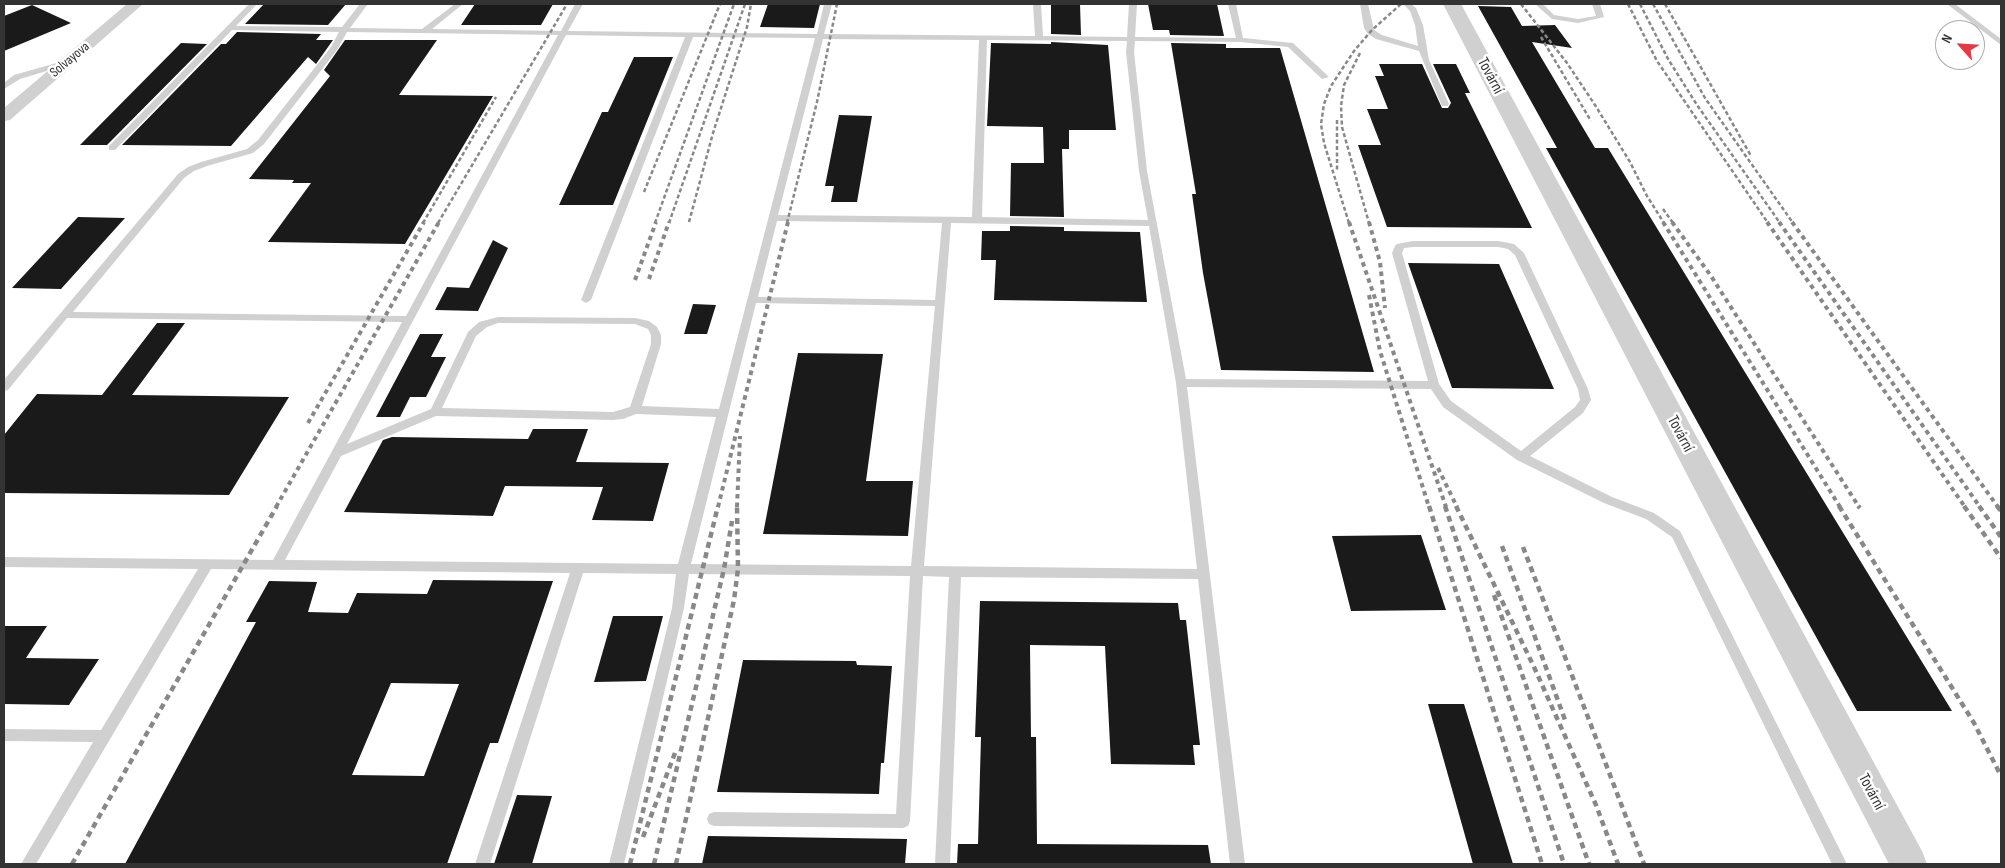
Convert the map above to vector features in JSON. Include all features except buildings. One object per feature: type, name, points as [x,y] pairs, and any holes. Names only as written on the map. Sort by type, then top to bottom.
[{"type":"street","name":"Solvayova","points":[[4,116],[136,4]]},
{"type":"street","name":"Tovární","points":[[1452,4],[1909,864]]},
{"type":"lane","points":[[112,148],[253,4]]},
{"type":"lane","points":[[4,387],[181,176],[191,169],[204,164],[250,151],[261,142],[334,48],[344,30],[364,4]]},
{"type":"lane","points":[[424,31],[459,4]]},
{"type":"lane","points":[[276,565],[579,4]]},
{"type":"lane","points":[[616,864],[678,608],[683,569],[828,4]]},
{"type":"lane","points":[[1037,4],[1039,38]]},
{"type":"lane","points":[[1132,4],[1130,52],[1144,170],[1181,383],[1238,864]]},
{"type":"lane","points":[[1232,4],[1240,40]]},
{"type":"lane","points":[[1364,4],[1368,28],[1371,32],[1379,37],[1422,50]]},
{"type":"lane","points":[[1407,4],[1413,10],[1418,25],[1424,60],[1445,104]]},
{"type":"lane","points":[[1539,4],[1552,17],[1578,21],[1600,17],[1596,4]]},
{"type":"lane","points":[[1951,4],[2001,43]]},
{"type":"lane","points":[[230,28],[690,35],[1240,40],[1290,45],[1325,77]]},
{"type":"lane","points":[[586,300],[690,35]]},
{"type":"lane","points":[[977,220],[983,38]]},
{"type":"lane","points":[[4,87],[17,77],[67,62]]},
{"type":"lane","points":[[773,218],[1153,223]]},
{"type":"lane","points":[[714,819],[903,821],[918,571],[947,220]]},
{"type":"lane","points":[[1521,456],[1583,406],[1586,395],[1519,253],[1511,246],[1498,244],[1405,244],[1398,249],[1434,385],[1452,408],[1521,456],[1608,500],[1650,516],[1676,534],[1840,864]]},
{"type":"lane","points":[[752,300],[940,303]]},
{"type":"lane","points":[[65,315],[409,318]]},
{"type":"lane","points":[[435,412],[472,334],[483,324],[498,320],[635,321],[652,327],[656,335],[656,344],[636,410]]},
{"type":"lane","points":[[1181,383],[1434,385]]},
{"type":"lane","points":[[336,454],[435,412],[613,416],[623,415],[636,410],[723,413]]},
{"type":"lane","points":[[4,562],[1203,574]]},
{"type":"lane","points":[[28,864],[208,564]]},
{"type":"lane","points":[[482,864],[578,568]]},
{"type":"lane","points":[[942,864],[955,572]]},
{"type":"lane","points":[[4,735],[104,736]]},
{"type":"railway","points":[[438,223],[567,4]]},
{"type":"railway","points":[[644,192],[720,4]]},
{"type":"railway","points":[[655,223],[734,4]]},
{"type":"railway","points":[[669,223],[745,4]]},
{"type":"railway","points":[[689,222],[713,133],[747,27],[751,4]]},
{"type":"railway","points":[[787,223],[817,102],[837,4]]},
{"type":"railway","points":[[1349,223],[1324,143],[1321,124],[1324,104],[1331,86],[1354,51],[1372,30],[1401,4]]},
{"type":"railway","points":[[1521,4],[1567,63],[1595,105],[1664,223]]},
{"type":"railway","points":[[1628,4],[1657,61],[1768,223]]},
{"type":"railway","points":[[1640,4],[1668,59],[1697,105],[1780,223]]},
{"type":"railway","points":[[1653,4],[1705,98],[1793,223]]},
{"type":"railway","points":[[1665,4],[1751,156]]},
{"type":"railway","points":[[1541,37],[1591,121]]},
{"type":"railway","points":[[1360,53],[1344,85],[1341,106],[1342,127],[1369,223]]},
{"type":"railway","points":[[423,223],[496,97]]},
{"type":"railway","points":[[1337,120],[1337,170]]},
{"type":"railway","points":[[1663,209],[1673,223]]},
{"type":"railway","points":[[308,423],[424,222]]},
{"type":"railway","points":[[276,507],[439,222]]},
{"type":"railway","points":[[635,280],[656,222]]},
{"type":"railway","points":[[649,279],[669,222]]},
{"type":"railway","points":[[718,507],[788,222]]},
{"type":"railway","points":[[1349,222],[1446,507]]},
{"type":"railway","points":[[1369,222],[1380,262],[1385,308]]},
{"type":"railway","points":[[1663,222],[1840,507]]},
{"type":"railway","points":[[1672,222],[1711,276],[1859,507]]},
{"type":"railway","points":[[1767,222],[1965,507]]},
{"type":"railway","points":[[1779,222],[1980,507]]},
{"type":"railway","points":[[1792,222],[1998,507]]},
{"type":"railway","points":[[1369,295],[1380,351],[1429,507]]},
{"type":"railway","points":[[737,507],[740,436]]},
{"type":"railway","points":[[1438,468],[1457,507]]},
{"type":"railway","points":[[72,864],[277,506]]},
{"type":"railway","points":[[630,864],[718,506]]},
{"type":"railway","points":[[1429,506],[1542,864]]},
{"type":"railway","points":[[1445,506],[1564,864]]},
{"type":"railway","points":[[1456,506],[1534,667],[1596,805],[1618,864]]},
{"type":"railway","points":[[1839,506],[1974,723],[2001,776]]},
{"type":"railway","points":[[1964,506],[2001,558]]},
{"type":"railway","points":[[1979,506],[2001,537]]},
{"type":"railway","points":[[1997,506],[2001,511]]},
{"type":"railway","points":[[676,864],[734,600],[738,569],[737,507]]},
{"type":"railway","points":[[654,864],[724,569],[732,521]]},
{"type":"railway","points":[[1502,546],[1565,720]]},
{"type":"railway","points":[[1523,547],[1644,864]]},
{"type":"railway","points":[[1494,595],[1589,864]]},
{"type":"railway","points":[[643,837],[675,753]]}]
